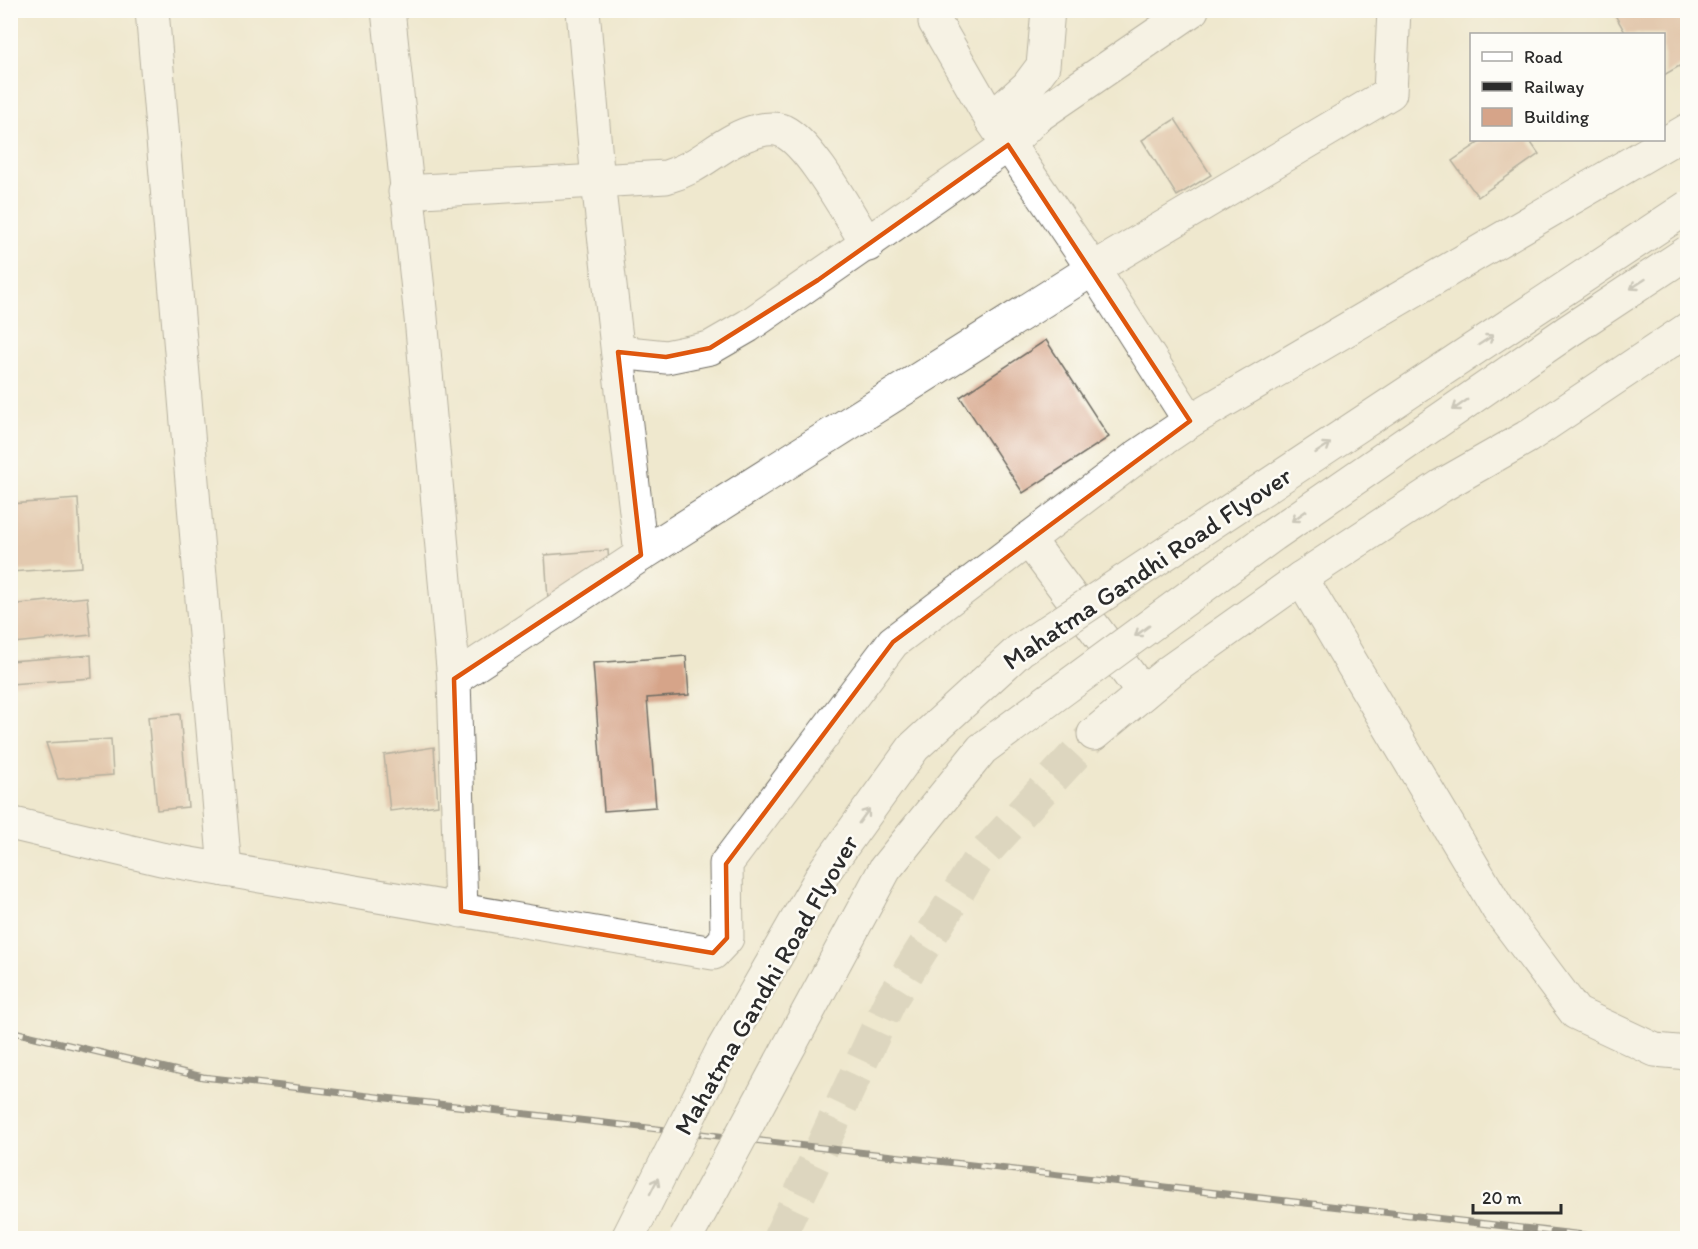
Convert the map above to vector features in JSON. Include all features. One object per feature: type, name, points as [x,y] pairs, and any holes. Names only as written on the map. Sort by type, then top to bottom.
[{"type":"street","points":[[152,10],[225,870]]},
{"type":"street","points":[[388,10],[405,192],[421,318],[454,680],[460,911]]},
{"type":"street","points":[[583,10],[598,182],[641,555]]},
{"type":"street","points":[[1000,132],[1043,66],[1048,10]]},
{"type":"street","points":[[618,352],[666,357],[710,348],[748,326],[868,245],[1000,132],[1036,117],[1192,10]]},
{"type":"street","points":[[454,680],[641,555],[1093,269],[1390,93],[1394,10]]},
{"type":"street","points":[[935,22],[1000,132],[1093,269],[1190,421]]},
{"type":"street","points":[[405,192],[666,177],[689,170],[735,139],[762,129],[782,130],[806,149],[868,245]]},
{"type":"street","points":[[10,824],[161,859],[713,952],[727,938],[726,864],[893,642],[1138,456],[1190,421],[1688,130]]},
{"type":"street","name":"Mahatma Gandhi Road Flyover","points":[[628,1239],[723,1049],[826,869],[914,747],[1020,650],[1688,207]]},
{"type":"street","name":"Mahatma Gandhi Road Flyover","points":[[686,1239],[885,869],[982,749],[1273,535],[1567,332],[1688,252]]},
{"type":"street","points":[[1094,734],[1170,671],[1301,578],[1441,486],[1527,437],[1688,329]]},
{"type":"street","points":[[1028,539],[1143,693]]},
{"type":"street","points":[[1301,578],[1498,909],[1576,1013],[1655,1050],[1688,1053]]},
{"type":"highlighted area","points":[[1008,145],[1190,421],[893,642],[726,864],[727,938],[713,953],[461,911],[454,679],[641,555],[618,352],[666,357],[710,348],[818,280]]},
{"type":"building","points":[[1612,10],[1683,10],[1688,17],[1688,61],[1665,74],[1665,33],[1625,33]]},
{"type":"building","points":[[1175,119],[1211,175],[1177,196],[1142,140]]},
{"type":"building","points":[[1482,141],[1530,141],[1539,154],[1478,197],[1452,161]]},
{"type":"building","points":[[1046,340],[1109,437],[1023,493],[960,397]]},
{"type":"building","points":[[78,499],[82,567],[10,572],[10,504]]},
{"type":"building","points":[[608,550],[611,594],[548,599],[545,555]]},
{"type":"building","points":[[87,597],[91,635],[13,643],[10,605]]},
{"type":"building","points":[[91,655],[92,678],[10,684],[10,661]]},
{"type":"building","points":[[686,656],[689,695],[647,698],[656,807],[604,811],[593,663]]},
{"type":"building","points":[[180,714],[188,807],[157,810],[148,717]]},
{"type":"building","points":[[111,739],[113,775],[58,779],[46,743]]},
{"type":"building","points":[[434,747],[438,805],[390,811],[384,755]]},
{"type":"tunnel","points":[[779,1238],[890,1001],[978,860],[1094,734]]},
{"type":"railway","points":[[10,1031],[203,1077],[1610,1238]]}]
